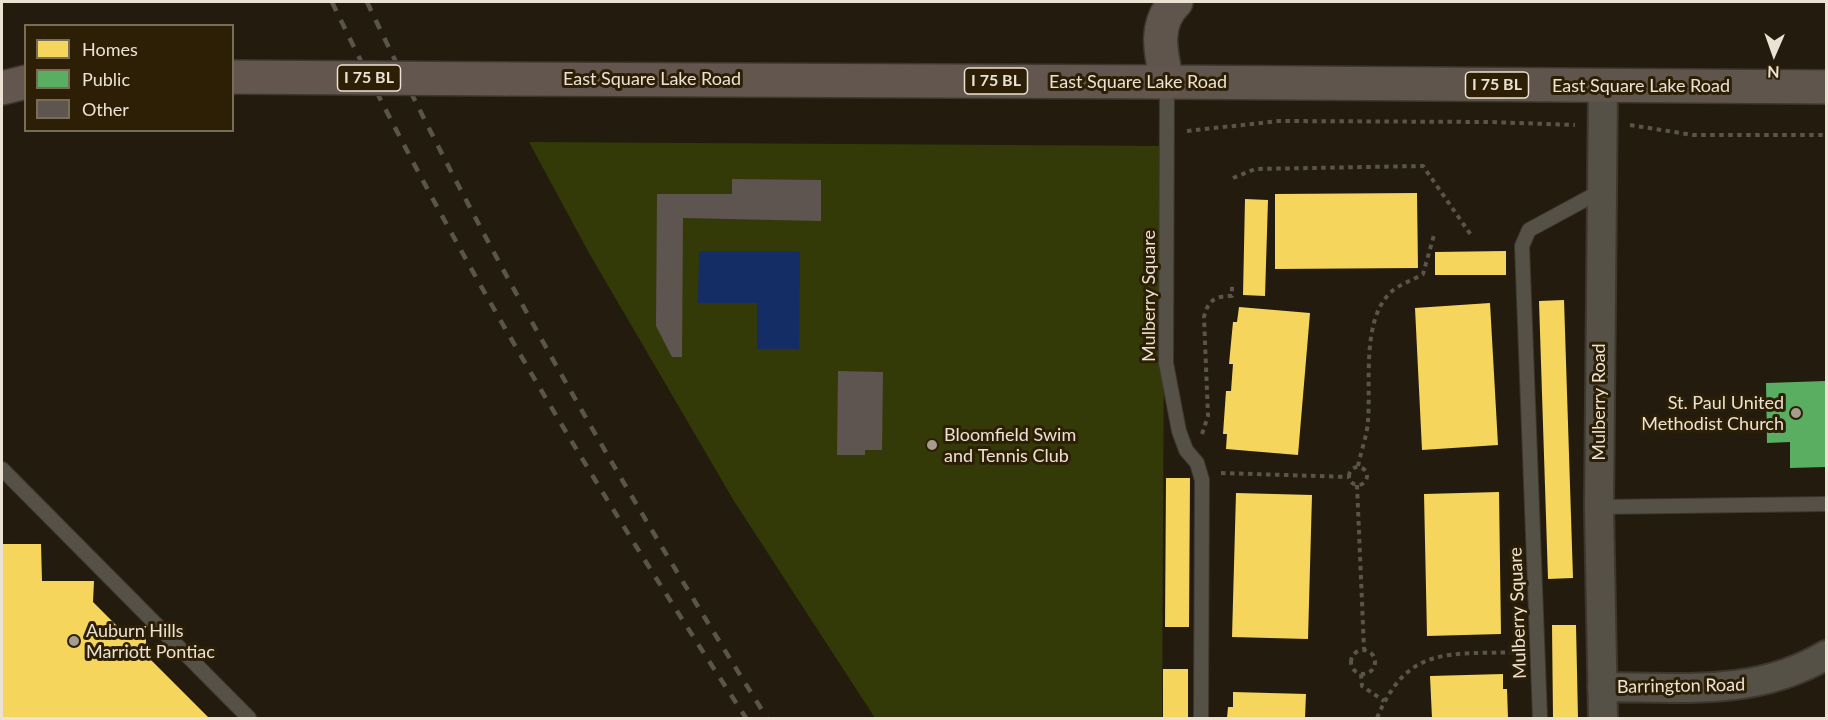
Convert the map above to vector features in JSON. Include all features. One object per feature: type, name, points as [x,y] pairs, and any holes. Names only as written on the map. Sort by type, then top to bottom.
[{"type":"highway","points":[[1167,82],[1160,40],[1161,25],[1169,9],[1176,2]]},
{"type":"highway","name":"East Square Lake Road","points":[[234,77],[1827,87]]},
{"type":"highway","points":[[2,82],[24,82]]},
{"type":"highway","points":[[2,88],[24,82]]},
{"type":"street","name":"Mulberry Road","points":[[1603,86],[1599,507],[1603,718]]},
{"type":"street","name":"Barrington Road","points":[[1602,687],[1743,686],[1789,674],[1827,655]]},
{"type":"lane","name":"Mulberry Square","points":[[1167,82],[1166,363],[1179,431],[1201,472],[1201,718]]},
{"type":"lane","name":"Mulberry Square","points":[[1540,718],[1522,246],[1529,230],[1601,191]]},
{"type":"lane","points":[[2,469],[249,718]]},
{"type":"lane","points":[[1599,507],[1827,504]]},
{"type":"path","points":[[1202,130],[1279,121],[1490,122],[1571,125]]},
{"type":"path","points":[[1637,125],[1693,135],[1827,135]]},
{"type":"path","points":[[1233,178],[1255,169],[1423,166],[1471,235]]},
{"type":"path","points":[[1349,477],[1350,471],[1358,466],[1368,424],[1367,362],[1376,319],[1392,290],[1423,274],[1434,235]]},
{"type":"path","points":[[1232,283],[1232,296],[1218,296],[1207,304],[1204,317],[1208,416],[1202,431],[1201,472],[1349,477],[1358,485],[1364,649]]},
{"type":"path","points":[[1358,466],[1364,468],[1368,476],[1366,482],[1358,485]]},
{"type":"path","points":[[1364,649],[1374,655],[1376,663],[1372,670],[1361,674],[1354,670],[1351,662],[1356,651],[1364,649]]},
{"type":"path","points":[[1377,718],[1393,686],[1427,658],[1538,651]]},
{"type":"path","points":[[1361,674],[1362,687],[1384,701]]},
{"type":"green space","name":"Bloomfield Swim and Tennis Club","points":[[529,142],[1165,146],[1162,718],[875,718],[734,501],[589,253]]},
{"type":"water","points":[[699,251],[800,251],[799,349],[757,349],[757,303],[698,303]]},
{"type":"building: Homes","points":[[1417,193],[1418,268],[1275,269],[1275,194]]},
{"type":"building: Homes","points":[[1245,199],[1268,200],[1265,296],[1243,295]]},
{"type":"building: Homes","points":[[1506,251],[1506,275],[1435,275],[1435,252]]},
{"type":"building: Homes","points":[[1564,300],[1573,578],[1548,579],[1539,301]]},
{"type":"building: Homes","points":[[1490,303],[1498,445],[1422,450],[1415,308]]},
{"type":"building: Homes","points":[[1239,307],[1310,313],[1298,455],[1226,449],[1227,434],[1223,434],[1226,391],[1231,391],[1233,364],[1229,364],[1233,322],[1237,322]]},
{"type":"building: Homes","points":[[1166,478],[1190,478],[1189,627],[1165,627]]},
{"type":"building: Homes","points":[[1499,492],[1501,634],[1427,636],[1424,494]]},
{"type":"building: Homes","points":[[1236,493],[1312,495],[1308,639],[1232,637]]},
{"type":"building: Homes","name":"Auburn Hills Marriott Pontiac","points":[[2,544],[41,544],[42,581],[94,581],[93,602],[117,626],[146,626],[146,655],[209,718],[2,718]]},
{"type":"building: Homes","points":[[1552,625],[1576,625],[1578,718],[1553,718]]},
{"type":"building: Homes","points":[[1163,669],[1188,669],[1188,718],[1163,718]]},
{"type":"building: Homes","points":[[1503,674],[1503,689],[1507,689],[1508,718],[1432,718],[1430,676]]},
{"type":"building: Homes","points":[[1233,692],[1306,694],[1305,718],[1227,718],[1228,707],[1233,707]]},
{"type":"building: Public","name":"St. Paul United Methodist Church","points":[[1826,381],[1826,467],[1790,468],[1790,442],[1767,443],[1766,383]]},
{"type":"building: Other","points":[[732,179],[821,180],[821,221],[683,218],[682,357],[672,357],[656,326],[657,194],[732,194]]},
{"type":"building: Other","points":[[838,371],[883,372],[882,450],[865,450],[865,455],[837,455]]},
{"type":"railway","points":[[332,2],[426,186],[527,367],[634,544],[746,718]]},
{"type":"railway","points":[[367,2],[458,186],[557,366],[660,543],[767,718]]},
{"type":"place","name":"St. Paul United Methodist Church","points":[[1796,413]]},
{"type":"place","name":"Bloomfield Swim and Tennis Club","points":[[932,445]]},
{"type":"place","name":"Auburn Hills Marriott Pontiac","points":[[74,641]]}]
